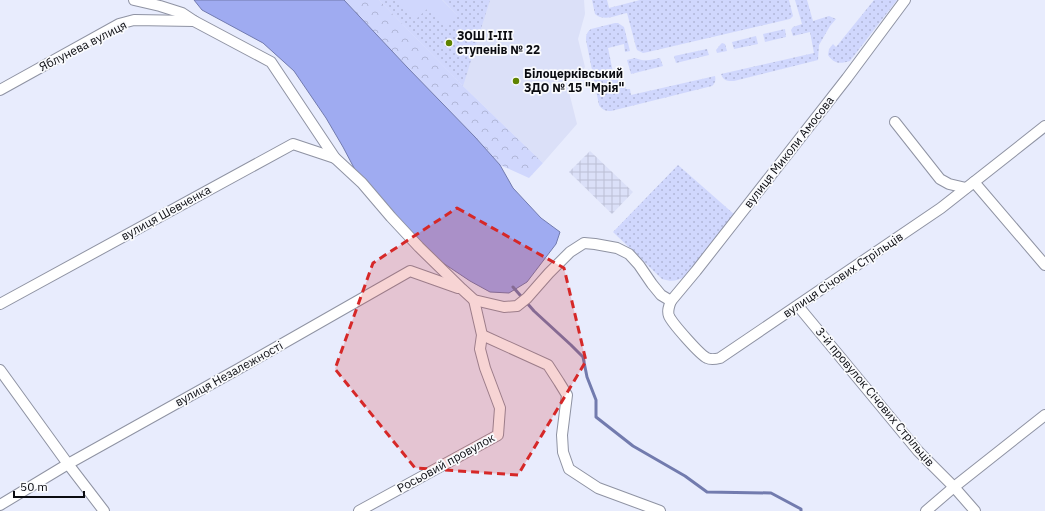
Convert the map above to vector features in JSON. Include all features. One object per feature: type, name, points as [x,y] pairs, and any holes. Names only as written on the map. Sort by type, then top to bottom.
[{"type":"street","points":[[134,0],[182,13],[194,21],[271,62],[335,158],[362,183],[391,217],[462,290],[474,300],[504,307],[517,306],[570,252],[584,243],[617,248],[629,254],[661,295],[671,301]]},
{"type":"street","name":"вулиця Миколи Амосова","points":[[671,301],[847,78],[905,0]]},
{"type":"street","name":"Яблунева вулиця","points":[[0,90],[119,24],[134,20],[194,21]]},
{"type":"street","points":[[895,122],[940,179],[949,184],[966,188]]},
{"type":"street","name":"вулиця Січових Стрільців","points":[[671,301],[668,309],[669,315],[674,323],[707,358],[720,358],[941,208],[1045,126]]},
{"type":"street","name":"вулиця Шевченка","points":[[0,304],[293,144],[335,158]]},
{"type":"street","points":[[974,182],[1045,265]]},
{"type":"street","name":"вулиця Незалежності","points":[[0,505],[68,464],[410,271],[462,290]]},
{"type":"street","name":"Росьовий провулок","points":[[359,511],[498,435],[500,408],[485,368],[480,349],[482,335],[474,300]]},
{"type":"street","name":"3-й провулок Січових Стрільців","points":[[798,306],[918,451],[954,487],[975,511]]},
{"type":"street","points":[[482,335],[548,365],[567,395],[562,435],[563,452],[569,469],[598,488],[660,511]]},
{"type":"street","points":[[0,370],[104,511]]},
{"type":"street","points":[[926,511],[1045,415]]},
{"type":"highlighted area","points":[[457,208],[564,268],[586,361],[518,475],[415,468],[335,369],[373,263]]},
{"type":"shaded area","name":"Білоцерківський ЗДО № 15 \"Мрія\"","points":[[379,0],[584,0],[585,14],[578,39],[585,67],[582,71],[565,76],[577,124],[543,163],[463,86]]},
{"type":"shaded area","points":[[590,151],[633,192],[612,214],[569,172]]},
{"type":"green space","points":[[344,0],[379,0],[463,86],[543,163],[529,178],[500,165]]},
{"type":"green space","name":"ЗОШ І-ІІІ ступенів № 22","points":[[379,0],[395,0],[458,16],[443,0],[490,0],[463,86]]},
{"type":"green space","points":[[395,0],[442,0],[458,16],[446,28],[427,9],[415,20]]},
{"type":"green space","points":[[592,0],[607,0],[609,8],[640,0],[789,0],[793,16],[790,19],[643,53],[637,50],[627,13],[602,18],[595,14]]},
{"type":"green space","points":[[795,0],[807,0],[813,21],[829,16],[836,19],[819,45],[818,60],[734,81],[724,79],[721,74],[814,53],[810,32],[793,36],[791,30],[793,27],[802,24]]},
{"type":"green space","points":[[874,0],[897,0],[850,61],[843,63],[835,62],[828,55],[829,49],[833,44],[836,47]]},
{"type":"green space","points":[[618,23],[624,27],[630,51],[625,52],[624,44],[608,48],[614,77],[622,75],[626,89],[630,89],[631,95],[715,76],[715,83],[712,86],[611,111],[603,109],[599,105],[586,37],[591,29]]},
{"type":"green space","points":[[785,29],[786,37],[765,42],[763,34]]},
{"type":"green space","points":[[756,36],[758,44],[734,49],[732,42]]},
{"type":"green space","points":[[722,43],[725,44],[727,51],[717,53],[716,50]]},
{"type":"green space","points":[[707,49],[709,55],[676,63],[674,56]]},
{"type":"green space","points":[[635,58],[651,60],[660,58],[663,66],[631,74],[627,60]]},
{"type":"green space","points":[[678,165],[735,215],[685,277],[671,281],[662,279],[613,232]]},
{"type":"water","points":[[194,0],[344,0],[475,137],[500,165],[513,188],[541,218],[560,232],[556,244],[527,282],[509,293],[490,292],[470,281],[419,247],[362,183],[326,118],[294,71],[263,43],[202,10]]},
{"type":"waterway","points":[[513,287],[534,311],[583,357],[587,377],[596,400],[596,417],[633,446],[685,476],[707,492],[771,493],[801,509],[801,511]]},
{"type":"place","name":"ЗОШ І-ІІІ ступенів № 22","points":[[449,43]]},
{"type":"place","name":"Білоцерківський ЗДО № 15 \"Мрія\"","points":[[516,81]]}]
